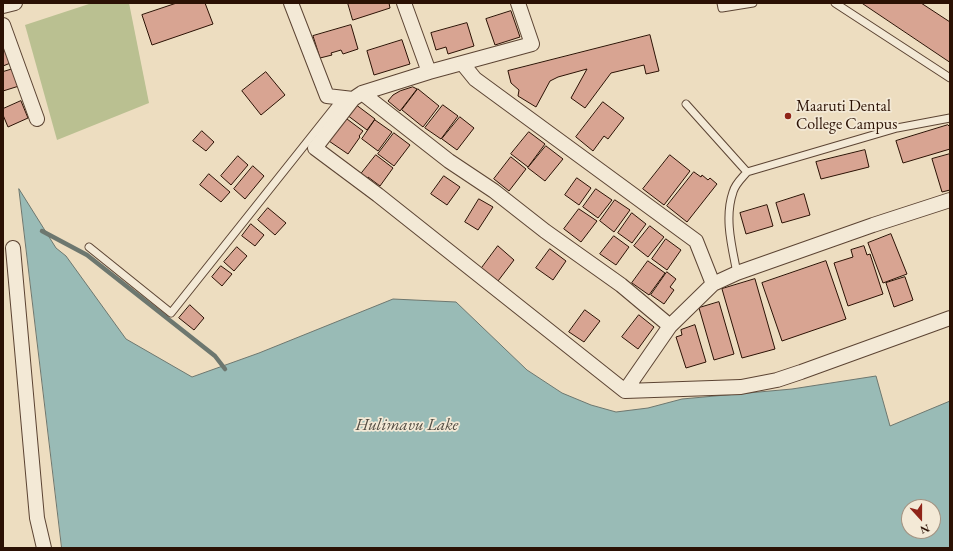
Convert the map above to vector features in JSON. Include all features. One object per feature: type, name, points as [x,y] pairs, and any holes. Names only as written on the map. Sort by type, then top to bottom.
[{"type":"street","points":[[3,6],[14,3]]},
{"type":"street","points":[[291,3],[327,96],[353,97],[429,72],[532,44],[518,3]]},
{"type":"street","points":[[404,3],[429,72]]},
{"type":"street","points":[[3,25],[37,119]]},
{"type":"street","points":[[462,63],[475,79],[696,241],[713,284]]},
{"type":"street","points":[[353,97],[494,191],[545,231],[620,285],[670,326]]},
{"type":"street","points":[[353,97],[315,148],[378,195],[625,391],[741,387],[777,380],[950,318]]},
{"type":"street","points":[[625,391],[670,326],[713,284],[737,273],[874,225],[950,203]]},
{"type":"street","points":[[13,248],[37,518],[44,548]]},
{"type":"lane","points":[[721,3],[722,8],[753,3]]},
{"type":"lane","points":[[835,3],[950,78]]},
{"type":"lane","points":[[89,248],[171,313],[353,97]]},
{"type":"lane","points":[[686,104],[747,172]]},
{"type":"lane","points":[[737,273],[731,237],[729,209],[733,192],[747,172],[897,128],[950,118]]},
{"type":"green space","points":[[92,3],[129,3],[149,103],[57,140],[25,25]]},
{"type":"water","name":"Hulimavu Lake","points":[[19,189],[56,248],[66,256],[126,339],[192,377],[259,353],[393,299],[456,302],[527,370],[562,393],[591,405],[616,412],[648,408],[682,399],[792,389],[876,376],[890,426],[950,401],[950,548],[62,548]]},
{"type":"building","points":[[177,3],[205,3],[213,24],[152,45],[142,15]]},
{"type":"building","points":[[348,3],[389,3],[390,8],[353,20]]},
{"type":"building","points":[[862,3],[921,3],[950,22],[950,62]]},
{"type":"building","points":[[511,11],[520,37],[495,45],[486,19]]},
{"type":"building","points":[[467,23],[474,46],[448,54],[446,47],[436,50],[431,33]]},
{"type":"building","points":[[351,25],[358,49],[343,54],[341,50],[331,53],[332,55],[320,58],[313,36]]},
{"type":"building","points":[[3,33],[13,62],[3,66]]},
{"type":"building","points":[[650,35],[659,71],[646,74],[644,65],[611,73],[585,108],[571,98],[587,69],[558,77],[550,81],[536,107],[518,96],[519,90],[511,83],[508,71]]},
{"type":"building","points":[[402,40],[410,64],[374,75],[367,51]]},
{"type":"building","points":[[13,69],[19,86],[3,91],[3,72]]},
{"type":"building","points":[[266,72],[285,95],[261,115],[242,91]]},
{"type":"building","points":[[413,87],[417,89],[400,111],[388,101],[393,95],[400,91]]},
{"type":"building","points":[[418,89],[439,106],[423,127],[402,110]]},
{"type":"building","points":[[21,101],[28,118],[8,127],[3,115],[3,109]]},
{"type":"building","points":[[603,102],[624,118],[608,139],[604,136],[593,151],[576,137]]},
{"type":"building","points":[[355,104],[375,119],[367,130],[347,115]]},
{"type":"building","points":[[443,105],[458,116],[441,139],[425,128]]},
{"type":"building","points":[[343,116],[363,131],[348,154],[326,139]]},
{"type":"building","points":[[460,117],[474,128],[457,150],[442,139]]},
{"type":"building","points":[[375,120],[392,132],[378,151],[362,139]]},
{"type":"building","points":[[948,125],[950,127],[950,149],[903,163],[896,141]]},
{"type":"building","points":[[202,131],[214,142],[206,151],[193,141]]},
{"type":"building","points":[[529,132],[545,144],[528,167],[511,154]]},
{"type":"building","points":[[394,133],[410,145],[394,166],[378,154]]},
{"type":"building","points":[[546,146],[563,159],[545,181],[528,168]]},
{"type":"building","points":[[865,150],[869,167],[821,179],[816,162]]},
{"type":"building","points":[[950,154],[950,190],[942,192],[932,159]]},
{"type":"building","points":[[376,155],[393,168],[380,186],[368,177],[367,179],[361,174]]},
{"type":"building","points":[[670,155],[690,171],[664,205],[643,189]]},
{"type":"building","points":[[238,156],[248,165],[231,185],[221,176]]},
{"type":"building","points":[[511,157],[526,169],[509,191],[494,179]]},
{"type":"building","points":[[253,166],[264,176],[245,199],[234,189]]},
{"type":"building","points":[[694,172],[701,177],[702,175],[708,180],[710,178],[717,184],[687,222],[667,206]]},
{"type":"building","points":[[209,174],[230,192],[221,202],[200,185]]},
{"type":"building","points":[[444,176],[460,187],[447,205],[431,194]]},
{"type":"building","points":[[577,178],[591,188],[579,205],[565,195]]},
{"type":"building","points":[[596,189],[612,200],[598,218],[583,207]]},
{"type":"building","points":[[804,194],[810,215],[782,223],[776,203]]},
{"type":"building","points":[[479,199],[493,207],[478,230],[465,222]]},
{"type":"building","points":[[615,200],[630,210],[614,232],[600,221]]},
{"type":"building","points":[[767,205],[773,226],[746,234],[740,213]]},
{"type":"building","points":[[268,208],[286,223],[275,235],[258,220]]},
{"type":"building","points":[[579,209],[597,221],[581,242],[564,229]]},
{"type":"building","points":[[632,213],[646,224],[632,243],[618,233]]},
{"type":"building","points":[[251,224],[264,235],[255,246],[242,236]]},
{"type":"building","points":[[650,226],[664,237],[648,257],[634,246]]},
{"type":"building","points":[[891,234],[907,274],[883,283],[868,243]]},
{"type":"building","points":[[614,236],[629,247],[616,265],[600,254]]},
{"type":"building","points":[[666,239],[681,250],[667,270],[652,259]]},
{"type":"building","points":[[498,246],[514,260],[498,281],[481,269]]},
{"type":"building","points":[[864,246],[867,255],[870,254],[883,294],[848,306],[834,263],[853,257],[851,250]]},
{"type":"building","points":[[237,247],[247,256],[234,271],[224,262]]},
{"type":"building","points":[[550,249],[566,261],[553,280],[536,268]]},
{"type":"building","points":[[648,261],[665,273],[649,295],[632,283]]},
{"type":"building","points":[[826,261],[846,319],[782,341],[762,283]]},
{"type":"building","points":[[221,266],[232,274],[222,286],[212,277]]},
{"type":"building","points":[[667,272],[676,279],[670,287],[674,290],[664,304],[651,295]]},
{"type":"building","points":[[905,277],[913,300],[894,307],[886,283]]},
{"type":"building","points":[[755,279],[775,349],[742,358],[722,289]]},
{"type":"building","points":[[719,302],[734,354],[714,360],[699,308]]},
{"type":"building","points":[[190,305],[204,318],[194,330],[179,318]]},
{"type":"building","points":[[585,310],[600,321],[584,342],[569,332]]},
{"type":"building","points":[[639,315],[654,327],[638,349],[622,337]]},
{"type":"building","points":[[695,325],[706,362],[686,368],[676,337],[682,335],[681,330]]},
{"type":"waterway","points":[[42,231],[87,255],[215,356],[225,369]]},
{"type":"place","name":"Maaruti Dental College Campus","points":[[788,116]]}]
